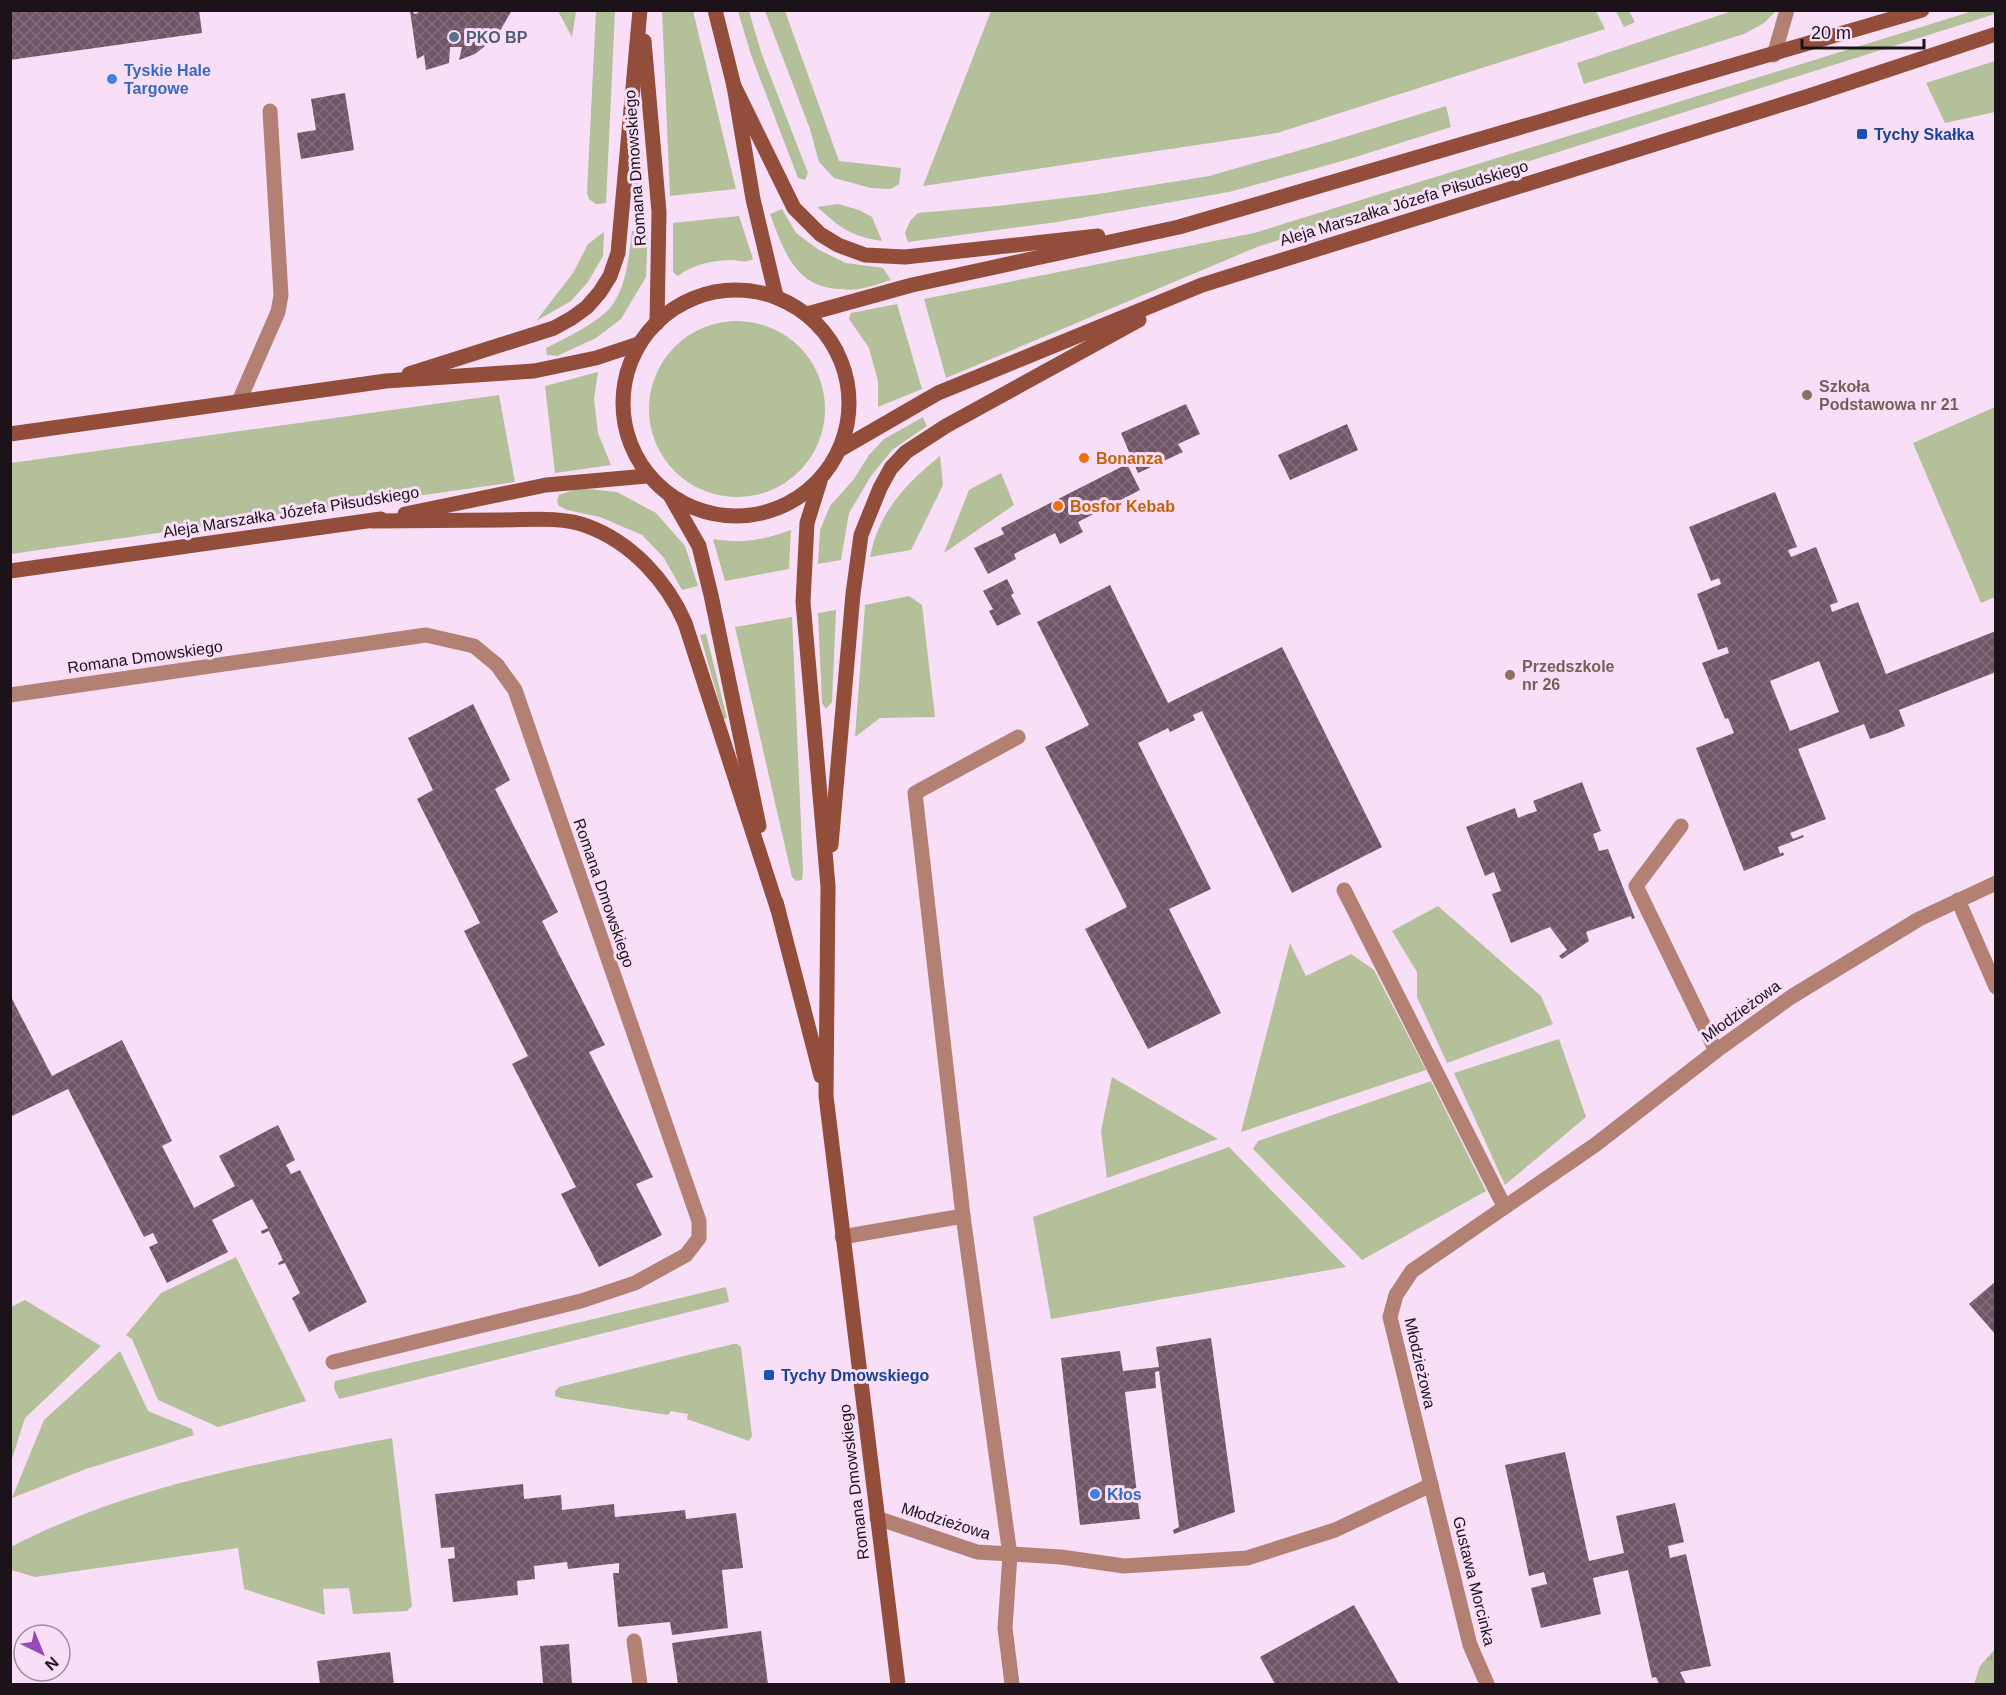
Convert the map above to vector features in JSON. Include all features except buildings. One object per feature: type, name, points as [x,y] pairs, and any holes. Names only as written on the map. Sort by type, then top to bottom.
[{"type":"street","name":"Romana Dmowskiego","points":[[641,10],[659,212],[657,323]]},
{"type":"street","points":[[386,381],[554,328],[587,308],[600,292],[610,276],[618,253],[641,10]]},
{"type":"street","points":[[715,10],[734,86],[753,199],[776,296]]},
{"type":"street","points":[[1774,55],[1787,10]]},
{"type":"street","points":[[807,314],[912,285],[1179,227],[1922,10]]},
{"type":"street","name":"Aleja Marszałka Józefa Piłsudskiego","points":[[841,448],[938,393],[1202,285],[1806,97],[1995,34]]},
{"type":"street","points":[[734,86],[794,208],[820,234],[838,245],[865,255],[905,257],[1179,227]]},
{"type":"street","points":[[239,401],[278,312],[281,295],[270,111]]},
{"type":"street","points":[[828,886],[854,585],[861,535],[880,488],[891,468],[906,452],[946,426],[1202,285]]},
{"type":"street","points":[[744,289],[776,296],[807,314],[832,342],[846,376],[849,413],[841,448],[820,481],[794,501],[764,514],[732,518],[700,512],[671,498],[647,476],[629,443],[621,406],[624,375],[638,344],[657,323],[681,303],[712,292],[744,289]]},
{"type":"street","points":[[10,434],[386,381],[534,371],[596,358],[638,344]]},
{"type":"street","name":"Aleja Marszałka Józefa Piłsudskiego","points":[[10,572],[372,521],[546,485],[647,476]]},
{"type":"street","name":"Romana Dmowskiego","points":[[820,481],[807,523],[803,602],[828,886],[826,1096],[898,1684]]},
{"type":"street","name":"Romana Dmowskiego","points":[[671,498],[699,546],[778,910],[826,1096]]},
{"type":"street","points":[[372,521],[550,520],[586,525],[615,539],[651,570],[676,602],[685,623],[778,910]]},
{"type":"street","name":"Romana Dmowskiego","points":[[10,694],[426,635],[474,646],[497,665],[515,690],[699,1221],[699,1238],[686,1255],[635,1283],[581,1301],[333,1362]]},
{"type":"street","points":[[1012,1684],[1005,1628],[1010,1555],[963,1216],[915,793],[1018,737]]},
{"type":"street","points":[[1681,826],[1636,886],[1716,1051]]},
{"type":"street","name":"Młodzieżowa","points":[[877,1518],[978,1552],[1061,1557],[1124,1566],[1247,1558],[1335,1530],[1431,1485],[1390,1317],[1396,1295],[1412,1271],[1604,1138],[1716,1051],[1791,997],[1919,919],[1995,883]]},
{"type":"street","points":[[1344,890],[1504,1206]]},
{"type":"street","points":[[1958,900],[1995,987]]},
{"type":"street","points":[[842,1237],[963,1216]]},
{"type":"street","name":"Gustawa Morcinka","points":[[1431,1485],[1470,1645],[1487,1684]]},
{"type":"street","points":[[634,1641],[640,1684]]},
{"type":"green space","points":[[558,11],[576,11],[572,37]]},
{"type":"green space","points":[[596,11],[615,11],[606,203],[596,204],[589,199],[587,193]]},
{"type":"green space","points":[[662,11],[693,11],[736,189],[670,196]]},
{"type":"green space","points":[[738,11],[749,11],[761,52],[808,173],[805,180],[798,178],[751,55]]},
{"type":"green space","points":[[765,11],[785,11],[839,161],[901,168],[899,184],[891,189],[871,188],[834,178],[819,162],[810,129]]},
{"type":"green space","points":[[991,11],[1596,11],[1605,29],[1277,133],[923,186]]},
{"type":"green space","points":[[1616,11],[1629,11],[1635,22],[1624,27]]},
{"type":"green space","points":[[1732,11],[1776,11],[1764,23],[1744,34],[1584,84],[1577,63]]},
{"type":"green space","points":[[1973,11],[1995,11],[1995,14],[1257,247],[946,378],[924,299],[1254,233]]},
{"type":"green space","points":[[1995,61],[1995,112],[1945,123],[1926,83]]},
{"type":"green space","points":[[1446,106],[1451,127],[1346,160],[1229,192],[1057,222],[908,242],[905,233],[910,221],[918,213],[1098,194],[1209,176]]},
{"type":"green space","points":[[639,146],[642,149],[645,199],[633,201],[634,151]]},
{"type":"green space","points":[[838,204],[859,210],[872,217],[882,241],[862,237],[846,230],[817,207]]},
{"type":"green space","points":[[782,209],[796,233],[819,250],[846,263],[883,268],[891,280],[852,290],[825,287],[812,282],[802,275],[786,254],[770,214]]},
{"type":"green space","points":[[739,216],[753,259],[711,262],[690,268],[678,276],[673,272],[673,223]]},
{"type":"green space","points":[[648,228],[646,277],[621,319],[596,338],[557,356],[547,355],[546,348],[592,323],[613,304],[624,278],[632,231]]},
{"type":"green space","points":[[604,232],[603,256],[588,282],[571,301],[536,321],[573,273],[588,244]]},
{"type":"green space","points":[[897,304],[922,389],[878,407],[878,381],[869,348],[849,319],[851,313]]},
{"type":"green space","points":[[737,321],[771,328],[786,336],[799,347],[810,360],[818,375],[825,409],[818,443],[810,458],[799,471],[786,482],[771,490],[737,497],[703,490],[688,482],[675,471],[664,458],[656,443],[649,409],[656,375],[664,360],[675,347],[688,336],[703,328]]},
{"type":"green space","points":[[598,372],[594,399],[598,433],[611,465],[555,473],[545,386]]},
{"type":"green space","points":[[499,395],[515,482],[11,554],[11,463]]},
{"type":"green space","points":[[1995,407],[1995,597],[1981,603],[1913,443]]},
{"type":"green space","points":[[923,417],[927,426],[892,450],[871,476],[849,513],[841,560],[818,564],[820,530],[830,506],[884,439]]},
{"type":"green space","points":[[940,456],[943,485],[911,550],[870,557],[874,541],[887,512],[905,488]]},
{"type":"green space","points":[[1001,473],[1014,505],[944,553],[969,490]]},
{"type":"green space","points":[[579,488],[617,492],[656,513],[685,546],[698,586],[682,590],[664,558],[642,535],[600,517],[559,506],[557,501],[559,495]]},
{"type":"green space","points":[[791,530],[789,569],[725,581],[713,539],[753,540]]},
{"type":"green space","points":[[909,596],[922,605],[935,717],[880,718],[855,737],[865,605]]},
{"type":"green space","points":[[836,610],[832,702],[826,709],[822,703],[818,613]]},
{"type":"green space","points":[[792,617],[803,871],[802,880],[796,881],[792,877],[735,627]]},
{"type":"green space","points":[[706,634],[727,718],[724,719],[700,635]]},
{"type":"green space","points":[[1438,906],[1541,996],[1553,1024],[1447,1063],[1417,997],[1417,972],[1392,931]]},
{"type":"green space","points":[[1290,943],[1306,976],[1351,954],[1374,970],[1426,1070],[1241,1132]]},
{"type":"green space","points":[[1559,1039],[1586,1117],[1505,1185],[1454,1073]]},
{"type":"green space","points":[[1112,1077],[1218,1139],[1107,1178],[1101,1131]]},
{"type":"green space","points":[[1431,1081],[1486,1191],[1362,1260],[1253,1149],[1258,1141]]},
{"type":"green space","points":[[1229,1147],[1346,1267],[1051,1319],[1033,1217]]},
{"type":"green space","points":[[236,1257],[306,1401],[218,1427],[158,1400],[132,1339],[126,1335],[161,1293]]},
{"type":"green space","points":[[726,1287],[729,1302],[339,1399],[334,1388],[335,1381]]},
{"type":"green space","points":[[25,1300],[101,1346],[25,1418],[11,1462],[11,1307]]},
{"type":"green space","points":[[733,1344],[741,1347],[752,1436],[749,1441],[687,1419],[688,1414],[671,1411],[668,1415],[555,1396],[555,1391],[559,1387]]},
{"type":"green space","points":[[120,1351],[148,1411],[192,1429],[194,1435],[86,1469],[12,1498],[44,1420]]},
{"type":"green space","points":[[392,1438],[412,1606],[407,1611],[353,1614],[349,1588],[323,1589],[325,1615],[244,1589],[238,1548],[35,1577],[11,1570],[11,1547],[102,1507],[245,1467]]},
{"type":"green space","points":[[1995,1649],[1995,1684],[1974,1684],[1980,1666]]},
{"type":"place","name":"PKO BP","points":[[454,37]]},
{"type":"place","name":"Tyskie Hale Targowe","points":[[112,79]]},
{"type":"place","name":"Tychy Skałka","points":[[1862,134]]},
{"type":"place","name":"Szkoła Podstawowa nr 21","points":[[1807,395]]},
{"type":"place","name":"Bonanza","points":[[1084,458]]},
{"type":"place","name":"Bosfor Kebab","points":[[1058,506]]},
{"type":"place","name":"Przedszkole nr 26","points":[[1510,675]]},
{"type":"place","name":"Tychy Dmowskiego","points":[[769,1375]]},
{"type":"place","name":"Kłos","points":[[1095,1494]]}]
